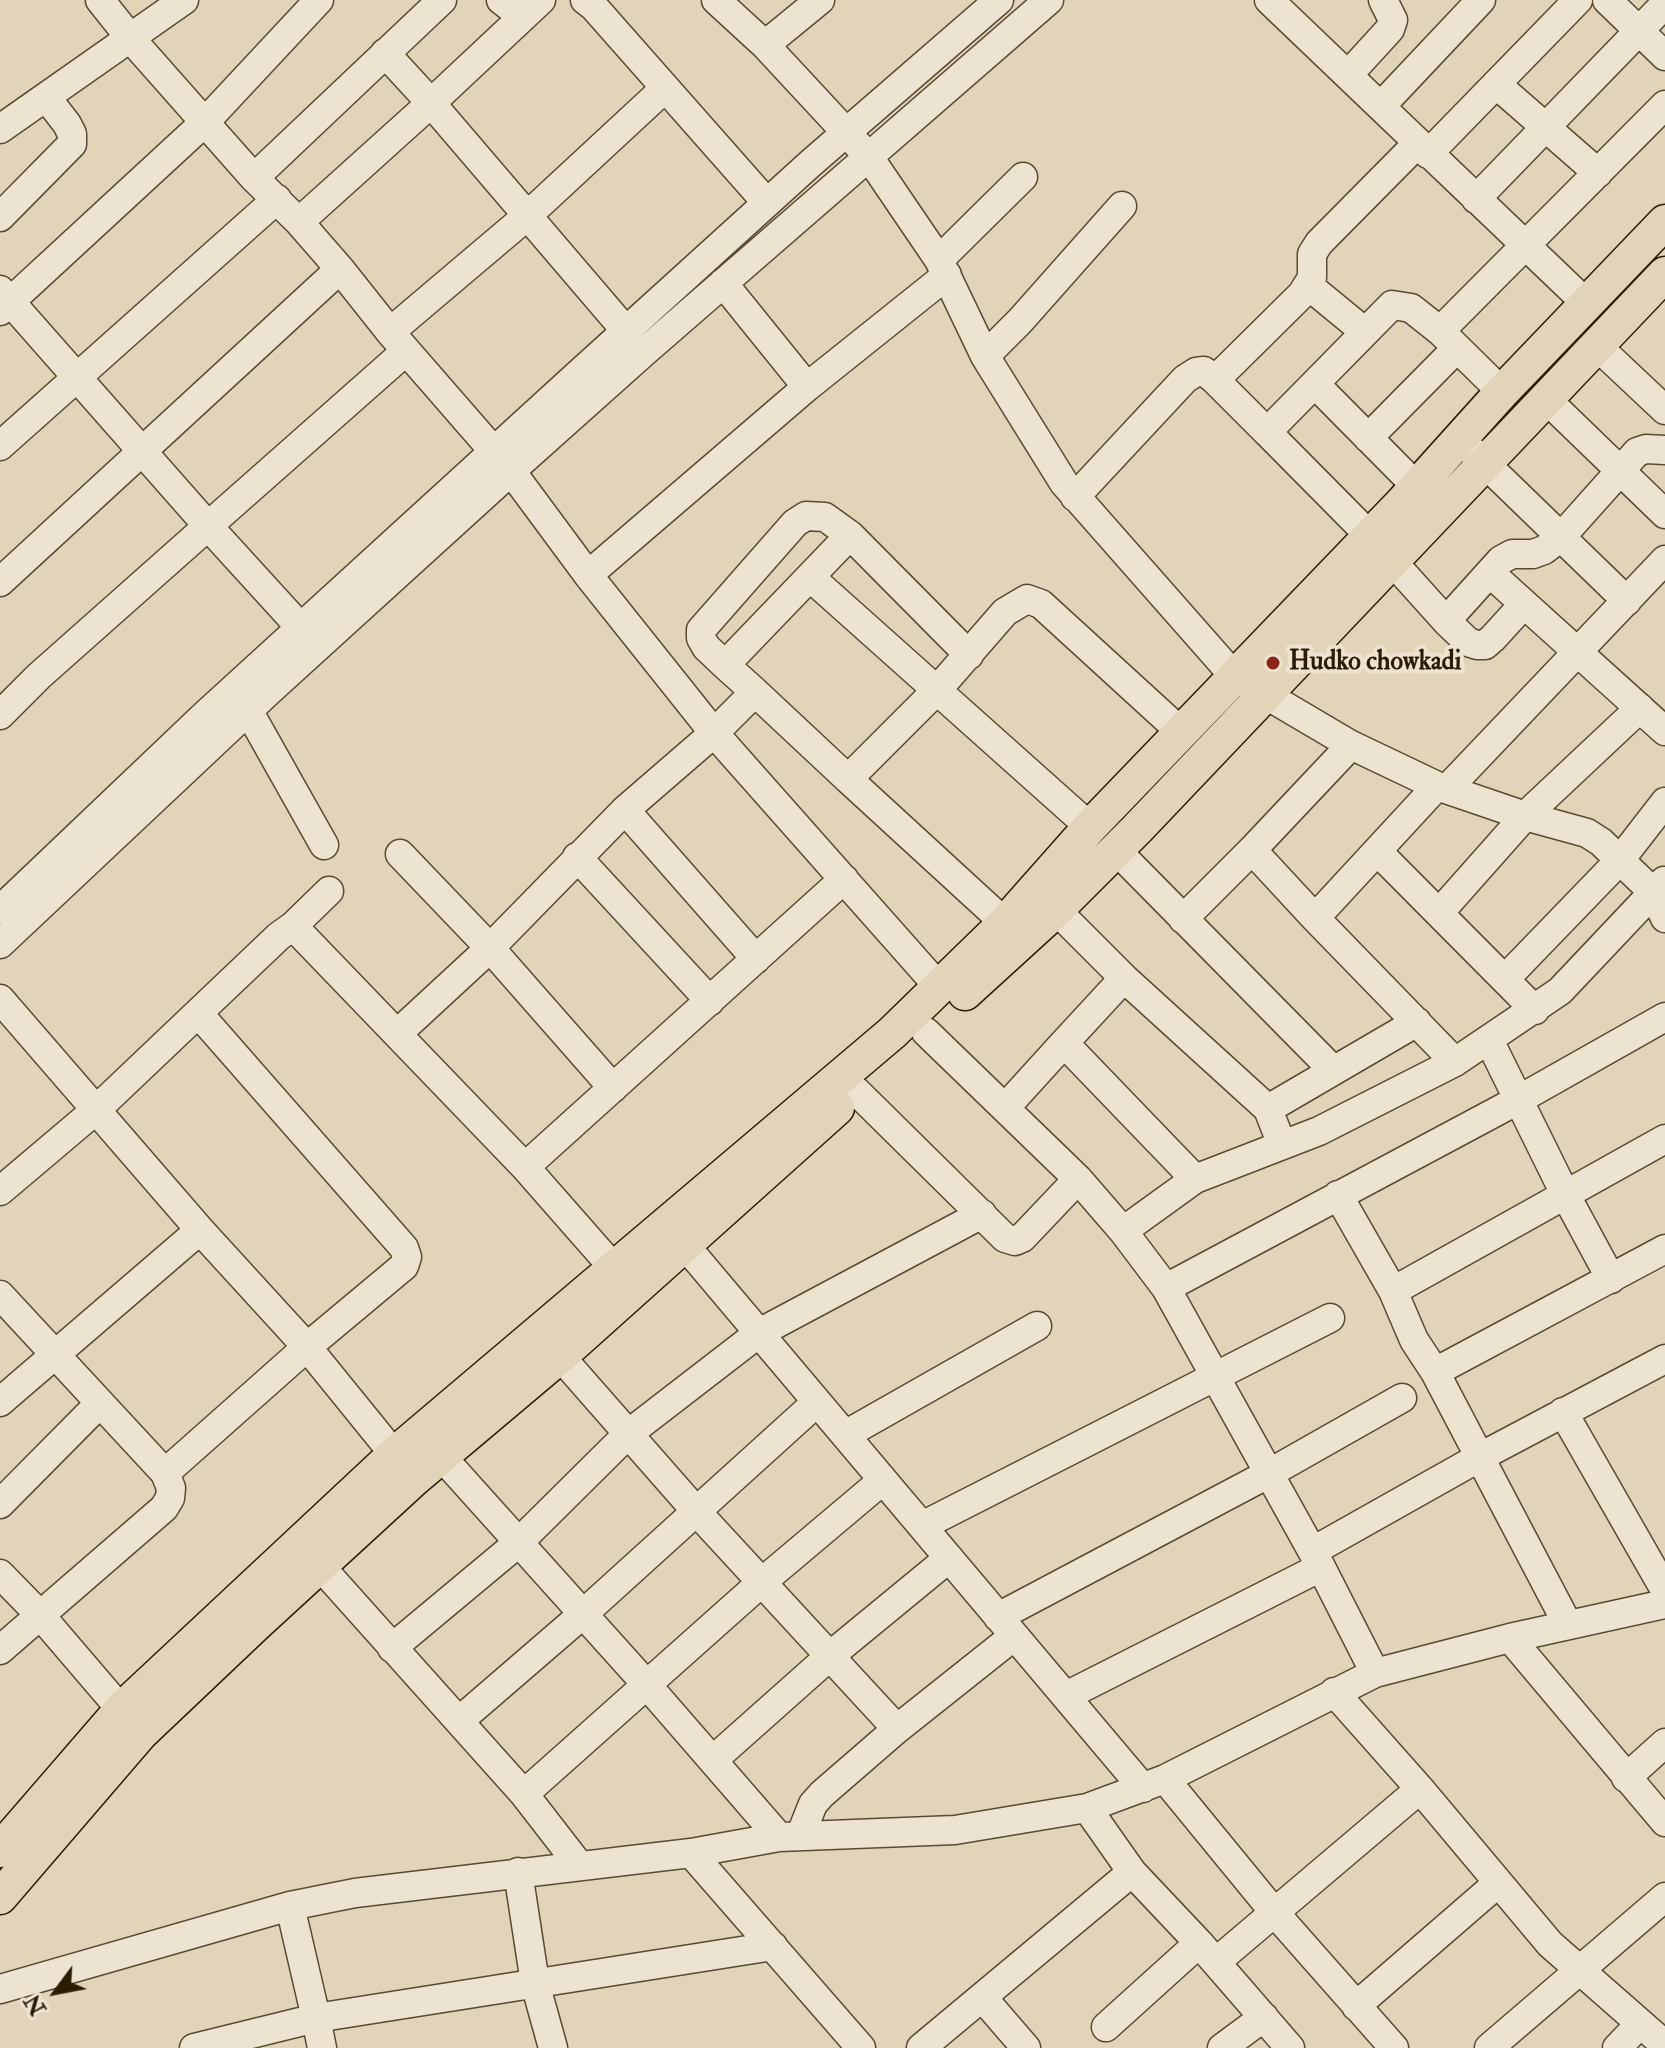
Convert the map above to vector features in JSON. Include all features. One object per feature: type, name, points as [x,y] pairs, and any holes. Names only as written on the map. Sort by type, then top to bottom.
[{"type":"main road","points":[[675,1234],[926,1032],[1116,850],[1264,696],[1381,548],[1417,487],[1502,392],[1665,222]]},
{"type":"main road","points":[[0,1850],[131,1722],[405,1466],[675,1234],[892,1033],[1005,923],[1090,827],[1234,676],[1381,548],[1485,463],[1665,274]]},
{"type":"main road","points":[[0,1897],[131,1722],[320,1566],[405,1466],[442,1457],[560,1356],[623,1279]]},
{"type":"street","points":[[100,0],[254,178],[299,222],[340,269],[398,342],[502,462],[714,733],[939,987]]},
{"type":"street","points":[[0,129],[184,0]]},
{"type":"street","points":[[301,628],[76,377],[3,301],[206,121],[319,0]]},
{"type":"street","points":[[254,178],[442,0]]},
{"type":"street","points":[[501,0],[532,8]]},
{"type":"street","points":[[585,0],[767,203]]},
{"type":"street","points":[[716,0],[765,45],[869,157],[943,267],[985,356],[1075,497],[1234,676],[1351,745],[1442,788],[1587,833],[1620,860],[1662,883]]},
{"type":"street","points":[[765,45],[820,0]]},
{"type":"street","points":[[0,944],[248,710],[502,462],[626,331],[999,0]]},
{"type":"street","points":[[0,910],[301,628],[723,283],[1049,0]]},
{"type":"street","points":[[1269,0],[1587,304]]},
{"type":"street","points":[[1348,75],[1390,29],[1393,20],[1383,0]]},
{"type":"street","points":[[1381,106],[1481,0]]},
{"type":"street","points":[[1215,380],[1309,286],[1312,254],[1319,243],[1496,84],[1578,0]]},
{"type":"street","points":[[1607,0],[1665,56]]},
{"type":"street","points":[[1476,199],[1665,4]]},
{"type":"street","points":[[299,222],[532,8]]},
{"type":"street","points":[[385,53],[626,331]]},
{"type":"street","points":[[1496,84],[1598,173]]},
{"type":"street","points":[[0,715],[39,676],[208,526],[527,216],[664,89]]},
{"type":"street","points":[[0,217],[72,144],[72,134],[67,124],[46,97]]},
{"type":"street","points":[[1368,438],[1526,246],[1665,105]]},
{"type":"street","points":[[588,575],[943,267],[1023,177]]},
{"type":"street","points":[[0,446],[277,199]]},
{"type":"street","points":[[985,356],[1122,206]]},
{"type":"street","points":[[0,582],[340,269]]},
{"type":"street","points":[[723,283],[807,387]]},
{"type":"street","points":[[1309,286],[1365,332]]},
{"type":"street","points":[[1267,432],[1392,305],[1411,308],[1502,392]]},
{"type":"street","points":[[1597,346],[1663,404]]},
{"type":"street","points":[[1075,497],[1185,379],[1204,371],[1381,548],[1468,642],[1485,645],[1524,604]]},
{"type":"street","points":[[1315,384],[1417,487]]},
{"type":"street","points":[[1546,399],[1665,514]]},
{"type":"street","points":[[1460,439],[1627,601]]},
{"type":"street","points":[[1446,621],[1501,560],[1512,554],[1533,554],[1544,550],[1561,537],[1637,452],[1665,450]]},
{"type":"street","points":[[969,655],[850,535],[825,517],[806,516],[795,523],[701,630],[706,647],[1005,923]]},
{"type":"street","points":[[725,665],[850,535]]},
{"type":"street","points":[[1315,918],[1377,851],[1579,652],[1665,560]]},
{"type":"street","points":[[1490,573],[1665,731]]},
{"type":"street","points":[[810,577],[1090,827]]},
{"type":"street","points":[[848,779],[938,689],[1005,612],[1027,599],[1041,604],[1181,732]]},
{"type":"street","points":[[398,1033],[490,948],[625,810],[714,733],[755,692]]},
{"type":"street","points":[[1439,913],[1525,816],[1640,708]]},
{"type":"street","points":[[248,710],[324,845]]},
{"type":"street","points":[[1183,919],[1351,745]]},
{"type":"street","points":[[1505,979],[1620,860],[1665,802]]},
{"type":"street","points":[[625,810],[756,959]]},
{"type":"street","points":[[1116,850],[1333,1070]]},
{"type":"street","points":[[1252,850],[1455,1062]]},
{"type":"street","points":[[1377,851],[1535,1010]]},
{"type":"street","points":[[400,854],[490,948],[613,1088]]},
{"type":"street","points":[[577,857],[710,1001]]},
{"type":"street","points":[[525,1167],[844,879]]},
{"type":"street","points":[[1662,883],[1665,918]]},
{"type":"street","points":[[1123,1231],[1195,1179],[1319,1131],[1455,1062],[1560,991],[1662,883]]},
{"type":"street","points":[[0,1191],[97,1109],[329,891]]},
{"type":"street","points":[[1056,910],[1124,978],[1268,1109],[1282,1145]]},
{"type":"street","points":[[293,926],[525,1167],[623,1279]]},
{"type":"street","points":[[1005,1108],[1124,978]]},
{"type":"street","points":[[0,999],[200,1230],[307,1347],[405,1466]]},
{"type":"street","points":[[165,1473],[404,1266],[407,1257],[404,1248],[198,1013]]},
{"type":"street","points":[[1166,1288],[1518,1100],[1665,1017]]},
{"type":"street","points":[[1268,1109],[1417,1022]]},
{"type":"street","points":[[926,1032],[1078,1179],[1166,1288],[1317,1559],[1375,1673]]},
{"type":"street","points":[[1489,1040],[1611,1279]]},
{"type":"street","points":[[1064,1043],[1195,1179]]},
{"type":"street","points":[[856,1091],[1005,1238],[1015,1241],[1022,1238],[1078,1179]]},
{"type":"street","points":[[1393,1291],[1665,1139]]},
{"type":"street","points":[[1338,1195],[1393,1291],[1414,1340],[1435,1372],[1568,1625]]},
{"type":"street","points":[[392,1648],[518,1543],[628,1434],[759,1333],[982,1214]]},
{"type":"street","points":[[0,1402],[200,1230]]},
{"type":"street","points":[[675,1234],[1066,1696],[1274,1912],[1394,2048]]},
{"type":"street","points":[[1435,1372],[1665,1249]]},
{"type":"street","points":[[0,1295],[165,1473],[171,1488],[164,1508],[0,1650]]},
{"type":"street","points":[[922,1526],[1330,1318]]},
{"type":"street","points":[[845,1435],[1037,1326]]},
{"type":"street","points":[[560,1356],[696,1511],[897,1729]]},
{"type":"street","points":[[1066,1696],[1317,1559],[1480,1457],[1665,1359]]},
{"type":"street","points":[[790,1835],[822,1794],[897,1729],[1006,1626],[1402,1398]]},
{"type":"street","points":[[459,1721],[583,1614],[817,1402]]},
{"type":"street","points":[[0,1504],[100,1403]]},
{"type":"street","points":[[1563,1412],[1665,1590]]},
{"type":"street","points":[[442,1457],[713,1760],[790,1835]]},
{"type":"street","points":[[524,1794],[762,1582],[883,1480]]},
{"type":"street","points":[[713,1760],[831,1655],[949,1558]]},
{"type":"street","points":[[320,1566],[524,1794],[579,1865]]},
{"type":"street","points":[[0,1574],[41,1616],[131,1722]]},
{"type":"street","points":[[0,1989],[290,1906],[355,1893],[691,1853],[790,1835],[955,1830],[1087,1808],[1154,1784],[1375,1673],[1568,1625],[1657,1612]]},
{"type":"street","points":[[1510,1638],[1665,1822]]},
{"type":"street","points":[[1334,1692],[1550,1944],[1665,2045]]},
{"type":"street","points":[[1626,1778],[1665,1743]]},
{"type":"street","points":[[1106,2027],[1208,1952],[1274,1912],[1420,1789]]},
{"type":"street","points":[[1087,1808],[1132,1872],[1208,1952],[1290,2048]]},
{"type":"street","points":[[691,1853],[861,2048]]},
{"type":"street","points":[[518,1872],[535,1983],[553,2048]]},
{"type":"street","points":[[921,2048],[1132,1872]]},
{"type":"street","points":[[1356,2006],[1498,1883]]},
{"type":"street","points":[[1489,2048],[1665,1897]]},
{"type":"street","points":[[290,1906],[322,2048]]},
{"type":"street","points":[[194,2048],[316,2018],[773,1946]]},
{"type":"street","points":[[982,1997],[1026,2048]]},
{"type":"street","points":[[1222,2048],[1264,2017]]},
{"type":"street","points":[[1617,2048],[1640,2024]]},
{"type":"place","name":"Hudko chowkadi","points":[[1273,663]]}]
